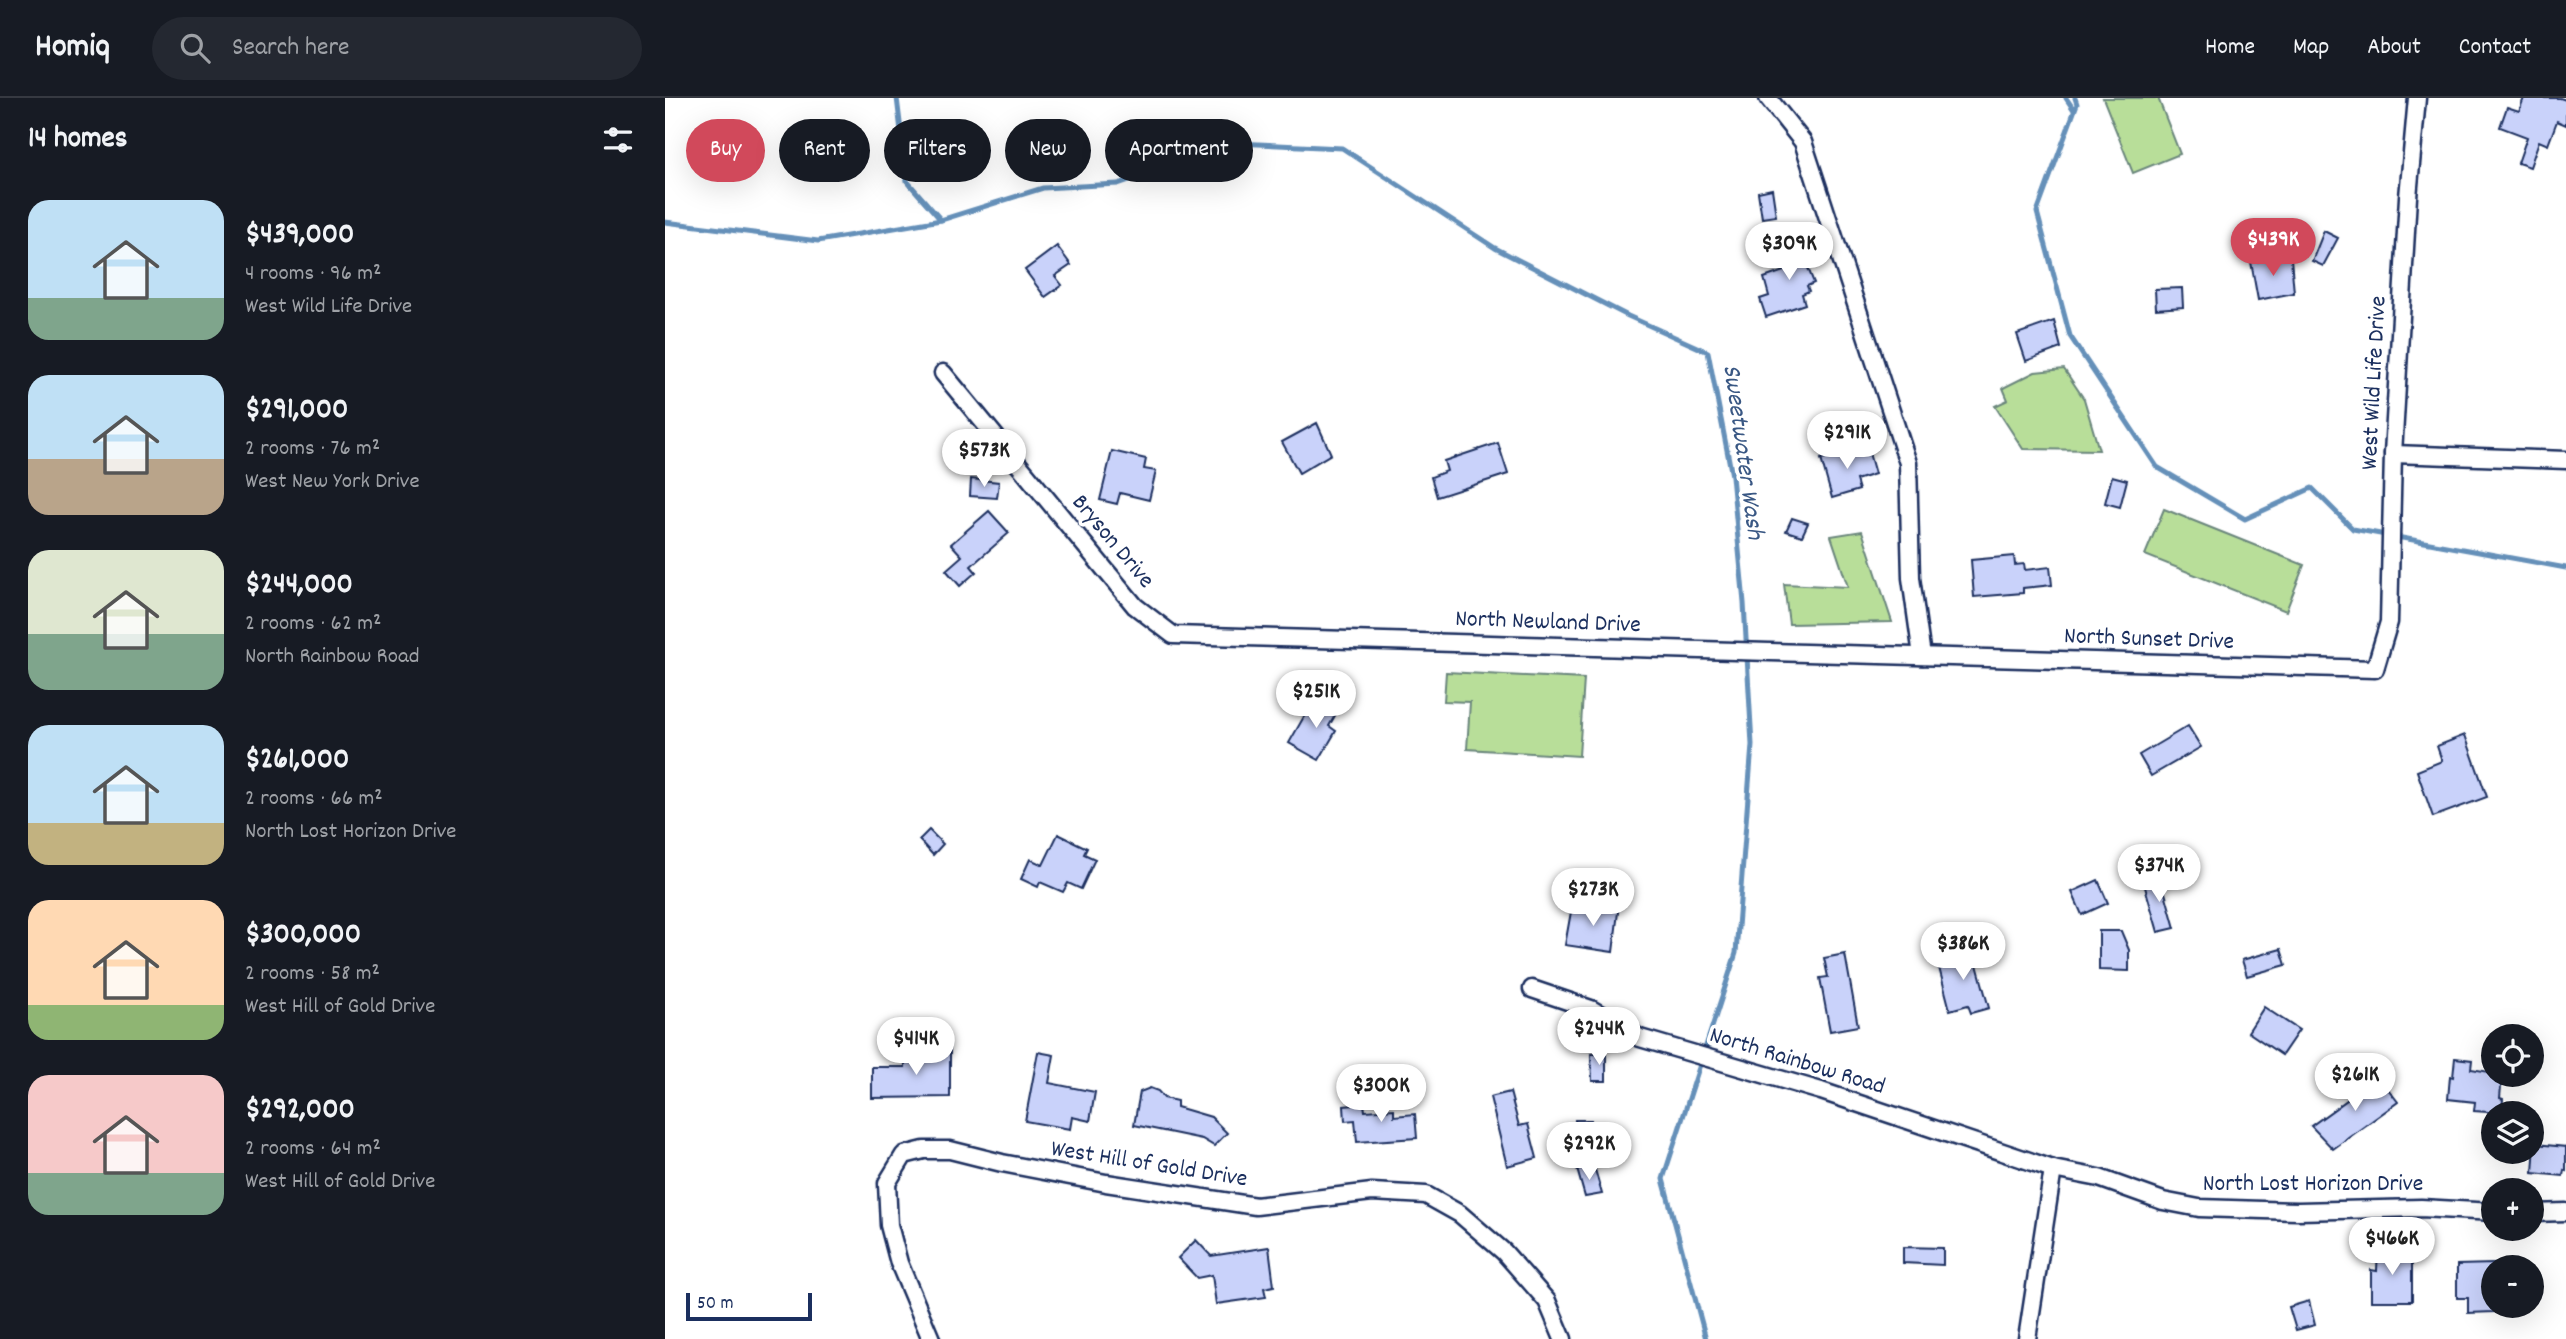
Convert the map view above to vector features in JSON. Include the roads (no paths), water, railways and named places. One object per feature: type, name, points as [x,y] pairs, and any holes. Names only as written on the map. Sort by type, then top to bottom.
[{"type":"street","points":[[1768,98],[1803,142],[1908,463],[1911,578],[1922,656]]},
{"type":"street","name":"West Wild Life Drive","points":[[2375,668],[2389,622],[2393,454],[2407,197],[2417,98]]},
{"type":"street","name":"Bryson Drive","points":[[943,373],[1135,606],[1173,635]]},
{"type":"street","points":[[2393,454],[2566,460]]},
{"type":"street","name":"North Newland Drive","points":[[1173,635],[1922,656]]},
{"type":"street","name":"North Sunset Drive","points":[[1922,656],[2375,668]]},
{"type":"street","name":"North Rainbow Road","points":[[1532,989],[1591,1009],[1640,1038],[1821,1091],[2053,1169]]},
{"type":"street","name":"West Hill of Gold Drive","points":[[931,1339],[899,1263],[889,1225],[887,1183],[904,1155],[924,1150],[950,1150],[1106,1183],[1256,1206],[1372,1192],[1426,1195],[1460,1214],[1504,1252],[1547,1301],[1563,1339]]},
{"type":"street","points":[[2027,1339],[2053,1169]]},
{"type":"street","name":"North Lost Horizon Drive","points":[[2053,1169],[2099,1178],[2163,1201],[2199,1208],[2298,1211],[2421,1208],[2481,1211]]},
{"type":"street","points":[[2544,1213],[2566,1212]]},
{"type":"waterway","name":"Sweetwater Wash","points":[[897,98],[907,181],[941,220],[1043,188],[1118,184],[1236,143],[1342,148],[1495,248],[1628,316],[1708,352],[1732,476],[1744,603],[1752,745],[1736,953],[1663,1179],[1706,1339]]},
{"type":"waterway","points":[[2066,98],[2074,110]]},
{"type":"waterway","points":[[2075,98],[2077,104],[2037,212],[2070,336],[2157,467],[2245,519],[2312,488],[2353,529],[2566,568]]},
{"type":"waterway","points":[[665,222],[818,241],[941,220]]}]
